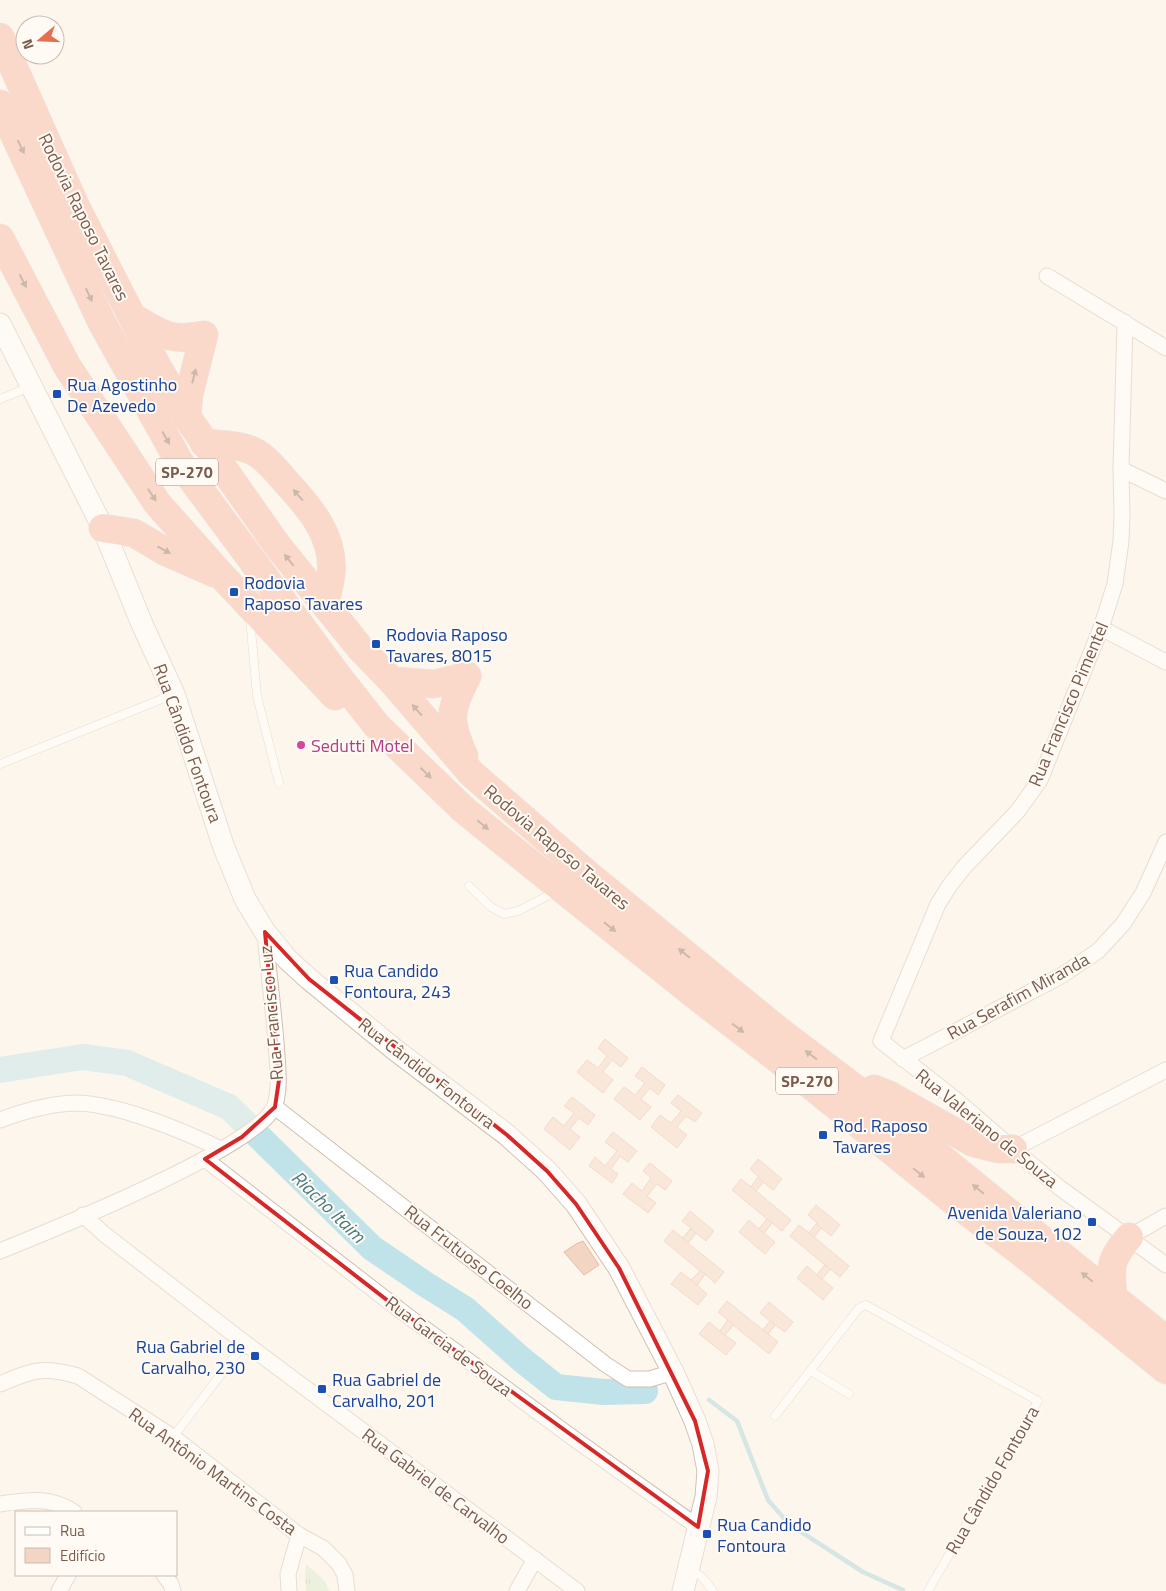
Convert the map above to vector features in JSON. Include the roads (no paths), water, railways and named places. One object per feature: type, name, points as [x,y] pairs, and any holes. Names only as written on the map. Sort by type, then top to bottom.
[{"type":"highway","name":"Rodovia Raposo Tavares","points":[[5,47],[75,205],[157,366],[204,444],[277,545],[360,648],[392,681],[472,774],[601,886],[1166,1340]]},
{"type":"highway","name":"Rodovia Raposo Tavares","points":[[0,104],[102,323],[180,463],[377,726],[463,809],[561,889],[787,1066],[1166,1370]]},
{"type":"highway","points":[[0,238],[67,366],[97,414],[158,503],[248,605],[334,695],[343,704],[377,726]]},
{"type":"highway","points":[[134,318],[163,335],[188,338],[204,335],[190,394],[187,417]]},
{"type":"highway","points":[[204,444],[240,447],[253,451],[265,459],[301,498],[322,527],[331,556],[331,574],[325,604]]},
{"type":"highway","points":[[103,528],[134,533],[166,552],[221,575]]},
{"type":"highway","points":[[392,681],[434,684],[466,676],[453,706],[452,722],[456,737],[472,774]]},
{"type":"highway","points":[[856,1089],[870,1088],[879,1090],[974,1143],[998,1149],[1013,1150]]},
{"type":"highway","points":[[1113,1298],[1113,1260],[1116,1252],[1129,1236]]},
{"type":"main road","points":[[0,324],[103,528]]},
{"type":"main road","name":"Rua Cândido Fontoura","points":[[103,528],[142,624],[174,694],[223,845],[245,899],[265,932],[287,959],[309,979],[394,1049],[507,1135],[547,1171],[576,1204],[619,1268],[673,1372],[698,1428],[703,1444],[708,1471],[706,1497],[683,1591]]},
{"type":"street","points":[[1047,276],[1166,348]]},
{"type":"street","name":"Rua Francisco Pimentel","points":[[881,1042],[938,904],[965,866],[1017,812],[1040,780],[1101,628],[1115,584],[1121,541],[1125,322]]},
{"type":"street","points":[[1122,469],[1166,490]]},
{"type":"street","points":[[1101,628],[1166,662]]},
{"type":"street","name":"Rua Serafim Miranda","points":[[903,1060],[1061,976],[1098,951],[1123,924],[1143,893],[1166,842]]},
{"type":"street","name":"Rua Francisco Luz","points":[[221,1149],[242,1137],[265,1119],[274,1107],[279,1080],[265,932]]},
{"type":"street","name":"Rua Valeriano de Souza","points":[[881,1042],[955,1099],[1013,1150],[1088,1209],[1129,1236],[1166,1266]]},
{"type":"street","points":[[1013,1150],[1166,1070]]},
{"type":"street","points":[[0,1120],[44,1107],[78,1103],[103,1106],[148,1119],[221,1149]]},
{"type":"street","name":"Rua Frutuoso Coelho","points":[[274,1107],[605,1364],[628,1379],[650,1379],[673,1372]]},
{"type":"street","points":[[0,1251],[167,1179],[221,1149]]},
{"type":"street","name":"Rua Garcia de Souza","points":[[205,1159],[405,1314],[568,1435],[698,1527]]},
{"type":"street","name":"Rua Gabriel de Carvalho","points":[[84,1215],[104,1234],[245,1343],[577,1591]]},
{"type":"street","points":[[1129,1236],[1166,1216]]},
{"type":"street","name":"Rua Antônio Martins Costa","points":[[0,1384],[28,1372],[46,1369],[78,1376],[173,1437],[299,1535],[324,1548],[339,1564],[345,1575],[347,1591]]},
{"type":"street","points":[[0,1504],[31,1500],[50,1501],[72,1511]]},
{"type":"street","points":[[289,1591],[288,1574],[299,1535]]},
{"type":"street","points":[[517,1591],[536,1559]]},
{"type":"street","points":[[59,1591],[67,1576]]},
{"type":"street","points":[[165,1576],[171,1584],[173,1591]]},
{"type":"lane","points":[[0,399],[32,386]]},
{"type":"lane","points":[[180,463],[200,503]]},
{"type":"lane","points":[[248,605],[257,696],[279,783]]},
{"type":"lane","points":[[290,635],[334,695]]},
{"type":"lane","points":[[0,764],[174,694]]},
{"type":"lane","points":[[469,886],[491,907],[504,914],[518,910],[561,889]]},
{"type":"lane","name":"Rua Cândido Fontoura","points":[[811,1371],[864,1305],[869,1306],[1038,1401],[928,1591]]},
{"type":"lane","points":[[173,1437],[245,1343]]},
{"type":"lane","points":[[775,1416],[811,1371],[849,1394]]},
{"type":"lane","points":[[689,1568],[702,1577],[713,1591]]},
{"type":"waterway","name":"Riacho Itaim","points":[[0,1070],[83,1057],[127,1063],[229,1107],[372,1248],[465,1309],[521,1359],[556,1387],[604,1392],[645,1391]]},
{"type":"waterway","name":"Riacho Itaim","points":[[709,1400],[737,1421],[768,1500],[789,1524],[863,1572],[903,1590]]},
{"type":"place","name":"Rua Agostinho De Azevedo","points":[[57,394]]},
{"type":"place","name":"Rodovia Raposo Tavares","points":[[234,592]]},
{"type":"place","name":"Rodovia Raposo Tavares, 8015","points":[[376,644]]},
{"type":"place","name":"Sedutti Motel","points":[[301,745]]},
{"type":"place","name":"Rua Candido Fontoura, 243","points":[[334,980]]},
{"type":"place","name":"Rod. Raposo Tavares","points":[[823,1135]]},
{"type":"place","name":"Avenida Valeriano de Souza, 102","points":[[1092,1222]]},
{"type":"place","name":"Rua Gabriel de Carvalho, 230","points":[[255,1356]]},
{"type":"place","name":"Rua Gabriel de Carvalho, 201","points":[[322,1389]]},
{"type":"place","name":"Rua Candido Fontoura","points":[[707,1534]]}]
